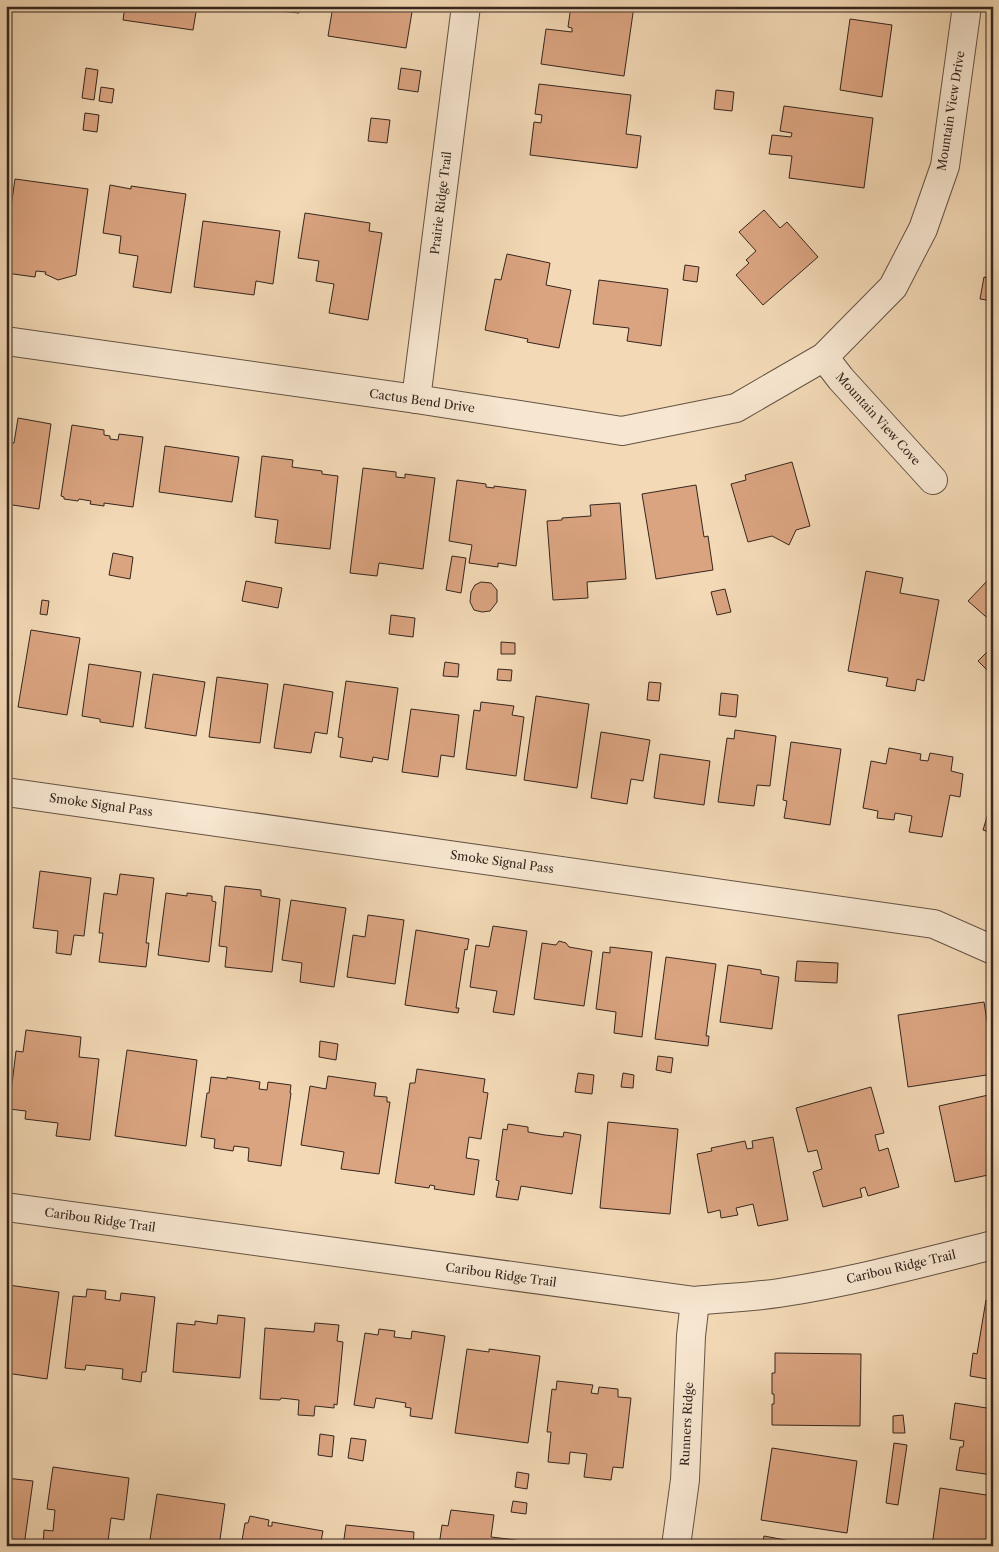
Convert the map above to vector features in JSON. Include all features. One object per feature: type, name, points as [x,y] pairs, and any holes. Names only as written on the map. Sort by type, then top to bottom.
[{"type":"street","name":"Prairie Ridge Trail","points":[[416,400],[466,6]]},
{"type":"street","name":"Mountain View Drive","points":[[824,357],[894,287],[923,229],[945,166],[967,6]]},
{"type":"street","name":"Cactus Bend Drive","points":[[6,342],[622,431],[736,408],[824,357]]},
{"type":"street","name":"Mountain View Cove","points":[[824,357],[932,480]]},
{"type":"street","name":"Smoke Signal Pass","points":[[6,792],[934,924],[993,950]]},
{"type":"street","name":"Caribou Ridge Trail","points":[[6,1208],[695,1301],[778,1293],[852,1279],[993,1245]]},
{"type":"street","name":"Runners Ridge","points":[[676,1546],[684,1480],[691,1336],[695,1301]]},
{"type":"building","points":[[125,6],[197,6],[193,30],[123,20]]},
{"type":"building","points":[[230,6],[300,6],[299,13]]},
{"type":"building","points":[[333,6],[413,6],[406,48],[328,36]]},
{"type":"building","points":[[571,6],[634,6],[624,76],[541,64],[546,29],[572,32],[572,28],[568,27]]},
{"type":"building","points":[[850,19],[892,25],[882,97],[840,90]]},
{"type":"building","points":[[86,68],[98,70],[94,100],[82,98]]},
{"type":"building","points":[[401,68],[421,71],[418,92],[398,89]]},
{"type":"building","points":[[539,84],[631,95],[626,134],[641,136],[637,168],[530,155],[534,122],[541,123],[542,115],[535,114]]},
{"type":"building","points":[[101,87],[114,89],[112,103],[99,101]]},
{"type":"building","points":[[716,90],[734,92],[732,111],[714,109]]},
{"type":"building","points":[[784,106],[873,118],[864,188],[789,178],[792,156],[769,154],[772,135],[791,137],[792,133],[780,131]]},
{"type":"building","points":[[85,113],[99,115],[97,132],[83,130]]},
{"type":"building","points":[[371,118],[390,120],[387,143],[368,141]]},
{"type":"building","points":[[15,179],[88,189],[76,275],[58,280],[45,274],[46,272],[36,271],[35,277],[6,273],[6,242]]},
{"type":"building","points":[[110,185],[131,189],[131,186],[186,194],[171,293],[133,287],[138,256],[119,253],[121,236],[103,233]]},
{"type":"building","points":[[764,210],[780,228],[787,222],[818,257],[763,305],[736,275],[749,263],[746,260],[756,251],[739,232]]},
{"type":"building","points":[[305,213],[370,223],[369,231],[382,233],[368,320],[329,313],[334,284],[316,281],[319,261],[298,258]]},
{"type":"building","points":[[203,221],[280,231],[273,284],[256,281],[254,295],[194,287]]},
{"type":"building","points":[[507,254],[550,263],[546,285],[571,290],[559,348],[527,342],[528,339],[485,330],[495,279],[501,280]]},
{"type":"building","points":[[685,265],[699,267],[697,282],[683,280]]},
{"type":"building","points":[[984,277],[993,279],[993,301],[980,299]]},
{"type":"building","points":[[599,280],[668,289],[661,346],[627,341],[629,328],[593,324]]},
{"type":"building","points":[[18,418],[51,424],[39,509],[6,504],[6,442],[14,443]]},
{"type":"building","points":[[72,425],[104,430],[104,435],[110,436],[110,439],[118,440],[119,434],[143,437],[133,507],[104,503],[104,506],[90,504],[91,501],[64,499],[61,496]]},
{"type":"building","points":[[165,446],[239,457],[232,502],[159,492]]},
{"type":"building","points":[[262,456],[293,460],[292,467],[322,471],[322,474],[338,476],[330,549],[275,543],[278,520],[255,517]]},
{"type":"building","points":[[792,462],[810,526],[796,530],[789,545],[772,536],[748,542],[731,484],[746,480],[745,475]]},
{"type":"building","points":[[363,468],[396,472],[396,477],[405,478],[405,474],[435,478],[423,569],[379,563],[377,576],[350,573]]},
{"type":"building","points":[[457,480],[486,484],[486,487],[494,488],[494,486],[526,490],[516,566],[498,563],[498,567],[469,563],[472,545],[449,541]]},
{"type":"building","points":[[696,485],[704,537],[708,536],[713,570],[656,579],[642,494]]},
{"type":"building","points":[[620,503],[626,579],[587,582],[588,598],[553,600],[547,521],[591,516],[590,505]]},
{"type":"building","points":[[113,553],[133,557],[130,579],[109,575]]},
{"type":"building","points":[[452,556],[466,558],[461,593],[446,590]]},
{"type":"building","points":[[866,571],[903,578],[900,593],[939,600],[924,681],[917,679],[915,691],[886,686],[888,678],[848,671]]},
{"type":"building","points":[[989,579],[993,580],[993,623],[968,601]]},
{"type":"building","points":[[246,581],[282,588],[278,608],[242,601]]},
{"type":"building","points":[[481,582],[491,583],[497,590],[497,602],[490,611],[474,610],[470,602],[471,592],[475,585]]},
{"type":"building","points":[[725,589],[731,612],[717,615],[711,592]]},
{"type":"building","points":[[42,600],[49,601],[47,615],[40,614]]},
{"type":"building","points":[[391,615],[415,618],[413,637],[389,634]]},
{"type":"building","points":[[31,630],[80,638],[67,715],[18,707]]},
{"type":"building","points":[[501,642],[515,643],[515,654],[501,654]]},
{"type":"building","points":[[993,646],[993,676],[978,661]]},
{"type":"building","points":[[6,651],[12,652],[7,705],[6,705]]},
{"type":"building","points":[[445,662],[459,664],[458,677],[443,676]]},
{"type":"building","points":[[89,664],[141,672],[133,727],[100,722],[100,719],[82,716]]},
{"type":"building","points":[[498,669],[512,670],[511,681],[497,680]]},
{"type":"building","points":[[153,674],[205,682],[196,736],[145,728]]},
{"type":"building","points":[[217,677],[268,684],[260,743],[209,737]]},
{"type":"building","points":[[346,681],[398,688],[388,760],[373,757],[372,762],[340,757],[343,738],[338,737]]},
{"type":"building","points":[[649,682],[661,683],[659,701],[647,700]]},
{"type":"building","points":[[284,684],[333,692],[327,734],[315,732],[311,753],[274,748]]},
{"type":"building","points":[[721,693],[738,695],[736,717],[719,715]]},
{"type":"building","points":[[536,696],[589,704],[577,788],[524,780]]},
{"type":"building","points":[[481,702],[514,706],[512,715],[524,717],[516,776],[466,769],[474,710],[480,711]]},
{"type":"building","points":[[411,709],[459,715],[454,757],[441,755],[438,777],[402,772]]},
{"type":"building","points":[[735,730],[776,736],[770,786],[757,785],[754,806],[718,802],[727,738],[734,739]]},
{"type":"building","points":[[601,732],[650,740],[643,781],[631,779],[627,804],[591,798]]},
{"type":"building","points":[[791,742],[841,749],[830,825],[784,818],[787,801],[783,800]]},
{"type":"building","points":[[889,748],[921,754],[920,760],[928,761],[930,753],[953,757],[951,771],[963,774],[960,797],[950,795],[942,837],[909,832],[912,816],[895,813],[894,820],[877,818],[878,811],[863,808],[871,761],[886,764]]},
{"type":"building","points":[[660,754],[710,761],[704,805],[654,798]]},
{"type":"building","points":[[993,797],[993,833],[983,830]]},
{"type":"building","points":[[40,871],[91,878],[84,936],[74,935],[71,955],[56,953],[58,931],[33,928]]},
{"type":"building","points":[[120,874],[154,878],[146,943],[149,943],[146,967],[99,962],[103,933],[99,933],[104,893],[117,895]]},
{"type":"building","points":[[225,886],[261,890],[261,896],[280,899],[272,972],[225,967],[227,947],[219,946]]},
{"type":"building","points":[[166,893],[187,896],[187,893],[212,896],[212,901],[216,902],[209,962],[158,955]]},
{"type":"building","points":[[291,900],[346,908],[334,987],[300,982],[302,963],[282,960]]},
{"type":"building","points":[[368,915],[404,920],[395,984],[347,977],[353,935],[365,937]]},
{"type":"building","points":[[493,926],[527,931],[514,1015],[493,1012],[497,991],[470,987],[476,945],[489,947]]},
{"type":"building","points":[[416,930],[469,939],[467,950],[465,949],[456,1008],[459,1008],[458,1013],[405,1005]]},
{"type":"building","points":[[559,941],[566,943],[569,947],[592,951],[584,1006],[534,999],[542,943],[556,945]]},
{"type":"building","points":[[610,947],[652,952],[642,1037],[614,1033],[616,1012],[596,1009],[603,952],[610,953]]},
{"type":"building","points":[[666,957],[716,964],[706,1036],[709,1036],[708,1046],[655,1039]]},
{"type":"building","points":[[797,961],[838,963],[837,983],[795,981]]},
{"type":"building","points":[[728,965],[761,970],[761,974],[779,977],[772,1029],[720,1022]]},
{"type":"building","points":[[984,1002],[993,1060],[993,1074],[908,1087],[898,1015]]},
{"type":"building","points":[[26,1030],[81,1037],[79,1057],[99,1059],[90,1140],[56,1136],[58,1123],[25,1119],[26,1111],[9,1109],[16,1051],[23,1052]]},
{"type":"building","points":[[320,1041],[338,1044],[336,1060],[319,1057]]},
{"type":"building","points":[[127,1050],[197,1060],[186,1146],[115,1136]]},
{"type":"building","points":[[658,1056],[673,1058],[671,1073],[656,1070]]},
{"type":"building","points":[[417,1069],[485,1079],[483,1092],[488,1093],[481,1139],[469,1137],[466,1158],[479,1160],[474,1195],[434,1189],[435,1186],[430,1185],[429,1188],[395,1183],[410,1083],[415,1083]]},
{"type":"building","points":[[578,1073],[594,1075],[592,1094],[575,1092]]},
{"type":"building","points":[[623,1073],[634,1075],[633,1088],[621,1087]]},
{"type":"building","points":[[328,1076],[376,1083],[374,1096],[387,1097],[387,1102],[390,1102],[379,1174],[341,1169],[344,1152],[301,1145],[310,1086],[326,1089]]},
{"type":"building","points":[[211,1077],[227,1079],[227,1077],[260,1082],[259,1089],[267,1090],[268,1082],[291,1085],[281,1166],[248,1161],[249,1148],[234,1146],[233,1151],[214,1148],[215,1139],[201,1137]]},
{"type":"building","points":[[871,1087],[884,1133],[875,1135],[879,1151],[888,1148],[899,1187],[868,1196],[865,1187],[860,1189],[862,1197],[823,1207],[813,1172],[822,1169],[817,1150],[808,1152],[796,1108]]},
{"type":"building","points":[[993,1094],[993,1174],[955,1182],[939,1106]]},
{"type":"building","points":[[608,1122],[678,1129],[670,1214],[600,1208]]},
{"type":"building","points":[[508,1124],[528,1127],[528,1132],[545,1135],[563,1137],[564,1132],[581,1135],[572,1194],[521,1186],[518,1200],[496,1197],[499,1181],[496,1180],[503,1129],[507,1130]]},
{"type":"building","points":[[773,1137],[788,1220],[758,1226],[753,1204],[736,1208],[738,1215],[721,1218],[720,1210],[708,1213],[697,1154],[712,1151],[711,1148],[745,1141],[747,1149],[753,1148],[752,1141]]},
{"type":"building","points":[[8,1285],[59,1292],[47,1379],[6,1373],[6,1288],[8,1288]]},
{"type":"building","points":[[87,1289],[106,1291],[105,1299],[120,1301],[121,1293],[155,1297],[146,1372],[142,1372],[141,1382],[122,1379],[123,1369],[86,1365],[85,1370],[65,1368],[73,1296],[86,1297]]},
{"type":"building","points":[[986,1300],[993,1301],[993,1380],[970,1376],[973,1353],[977,1354]]},
{"type":"building","points":[[218,1315],[245,1318],[240,1378],[173,1372],[177,1323],[195,1325],[195,1321],[217,1324]]},
{"type":"building","points":[[315,1323],[339,1325],[337,1341],[343,1342],[337,1405],[334,1404],[334,1408],[315,1406],[314,1416],[298,1415],[299,1400],[281,1398],[280,1400],[260,1399],[265,1328],[314,1332]]},
{"type":"building","points":[[379,1329],[395,1331],[394,1337],[411,1339],[412,1331],[445,1336],[432,1419],[410,1416],[411,1408],[405,1407],[406,1403],[376,1398],[374,1408],[354,1405],[365,1333],[378,1335]]},
{"type":"building","points":[[467,1349],[489,1352],[489,1349],[540,1356],[528,1443],[455,1433]]},
{"type":"building","points":[[775,1353],[861,1354],[860,1426],[772,1425],[774,1394],[772,1394],[772,1373],[775,1373]]},
{"type":"building","points":[[557,1381],[593,1385],[591,1393],[598,1394],[599,1387],[618,1389],[618,1397],[631,1398],[623,1468],[613,1467],[611,1480],[584,1477],[587,1454],[570,1452],[569,1464],[548,1462],[551,1432],[547,1432],[552,1389],[556,1390]]},
{"type":"building","points":[[955,1403],[993,1409],[993,1475],[956,1470],[960,1447],[963,1447],[964,1441],[950,1439]]},
{"type":"building","points":[[903,1415],[905,1433],[893,1433],[893,1416]]},
{"type":"building","points":[[320,1434],[334,1436],[332,1457],[318,1455]]},
{"type":"building","points":[[351,1438],[366,1440],[363,1461],[348,1458]]},
{"type":"building","points":[[894,1443],[907,1445],[898,1505],[886,1503]]},
{"type":"building","points":[[772,1448],[857,1461],[847,1533],[761,1520]]},
{"type":"building","points":[[53,1467],[129,1478],[124,1520],[111,1518],[108,1541],[122,1542],[121,1546],[43,1546],[44,1530],[53,1531],[55,1510],[47,1509]]},
{"type":"building","points":[[517,1472],[529,1474],[527,1489],[515,1487]]},
{"type":"building","points":[[6,1478],[33,1481],[24,1546],[6,1546]]},
{"type":"building","points":[[940,1488],[993,1496],[993,1546],[932,1546]]},
{"type":"building","points":[[157,1494],[225,1504],[219,1546],[149,1546]]},
{"type":"building","points":[[513,1501],[527,1503],[526,1514],[511,1512]]},
{"type":"building","points":[[451,1510],[494,1515],[491,1537],[516,1540],[515,1546],[439,1546],[442,1525],[448,1526]]},
{"type":"building","points":[[250,1516],[269,1520],[268,1526],[272,1526],[272,1522],[323,1531],[320,1546],[241,1546],[245,1523],[248,1523]]},
{"type":"building","points":[[346,1525],[414,1532],[413,1546],[343,1546]]},
{"type":"building","points":[[764,1536],[817,1546],[762,1546]]}]
